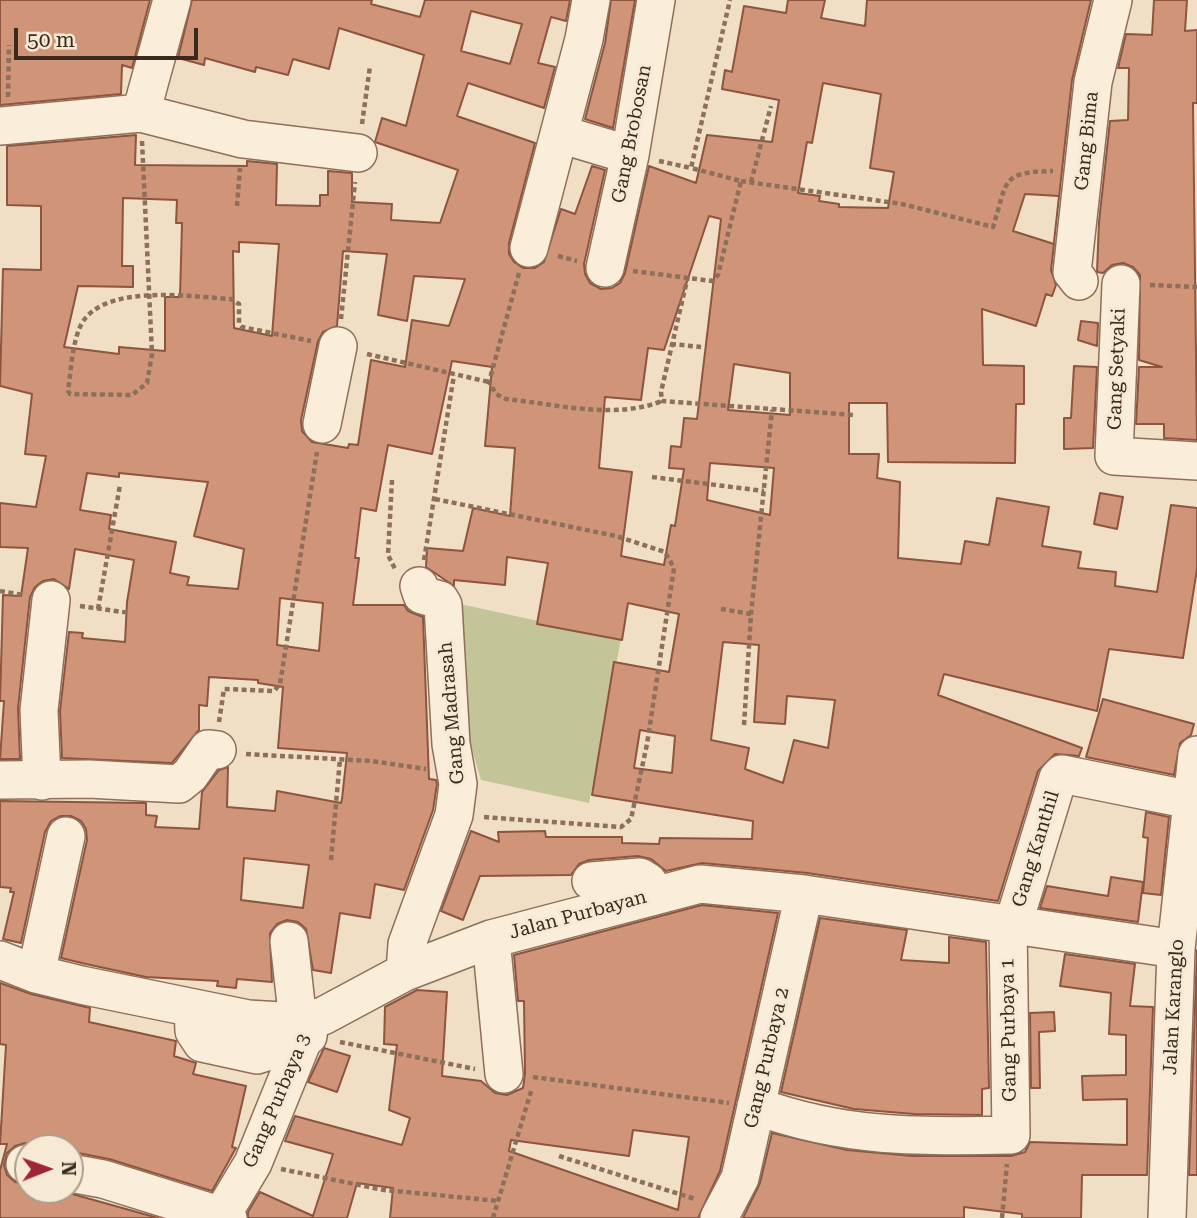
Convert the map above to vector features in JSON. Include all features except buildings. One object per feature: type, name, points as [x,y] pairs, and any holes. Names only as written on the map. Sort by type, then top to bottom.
[{"type":"street","points":[[141,113],[172,0]]},
{"type":"street","points":[[529,248],[592,0]]},
{"type":"street","name":"Gang Brobosan","points":[[605,268],[630,155],[656,0]]},
{"type":"street","name":"Gang Bima","points":[[1079,281],[1072,272],[1093,82],[1113,0]]},
{"type":"street","points":[[4,125],[141,113],[243,139],[358,153]]},
{"type":"street","points":[[560,134],[630,155]]},
{"type":"street","name":"Gang Setyaki","points":[[1121,284],[1114,456],[1197,461]]},
{"type":"street","points":[[322,424],[338,346]]},
{"type":"street","name":"Gang Madrasah","points":[[405,972],[407,944],[454,815],[458,795],[451,744],[443,605],[440,600],[422,596],[419,586]]},
{"type":"street","points":[[42,782],[39,710],[51,600]]},
{"type":"street","points":[[0,780],[42,782],[89,779],[180,784],[190,775],[208,749],[217,750]]},
{"type":"street","name":"Jalan Karanglo","points":[[1167,1218],[1191,800],[1197,755]]},
{"type":"street","name":"Gang Kanthil","points":[[1010,925],[1058,778],[1062,774],[1191,800]]},
{"type":"street","points":[[36,974],[66,836]]},
{"type":"street","points":[[591,881],[640,877],[648,882],[655,895]]},
{"type":"street","name":"Jalan Purbayan","points":[[0,960],[36,974],[305,1029],[323,1016],[405,972],[491,939],[700,884],[804,894],[1010,925],[1183,957]]},
{"type":"street","name":"Gang Purbaya 2","points":[[723,1213],[740,1178],[804,894]]},
{"type":"street","name":"Gang Purbaya 1","points":[[1010,925],[1011,1135]]},
{"type":"street","points":[[491,939],[519,1076]]},
{"type":"street","points":[[289,941],[305,1029]]},
{"type":"street","name":"Gang Purbaya 3","points":[[223,1217],[253,1163],[305,1029]]},
{"type":"street","points":[[756,1106],[787,1118],[883,1136],[1011,1135]]},
{"type":"street","points":[[84,1176],[103,1179],[223,1217]]},
{"type":"path","points":[[730,0],[691,168],[741,181],[902,204],[993,227],[1007,183],[1021,172],[1084,171]]},
{"type":"path","points":[[4,125],[9,45]]},
{"type":"path","points":[[338,346],[370,66]]},
{"type":"path","points":[[751,182],[771,106]]},
{"type":"path","points":[[141,113],[147,294],[152,354],[147,383],[132,395],[70,394],[68,391],[79,327],[99,305],[147,294],[231,299],[239,304],[239,323],[242,327],[338,346],[489,382]]},
{"type":"path","points":[[237,206],[243,139]]},
{"type":"path","points":[[605,268],[712,281],[718,275],[741,181]]},
{"type":"path","points":[[567,258],[529,248],[489,382],[496,394],[506,399],[593,409],[643,408],[662,401],[854,415]]},
{"type":"path","points":[[662,401],[661,392],[688,276]]},
{"type":"path","points":[[671,344],[701,347]]},
{"type":"path","points":[[392,480],[388,555],[391,566],[419,586],[454,375]]},
{"type":"path","points":[[744,725],[751,614],[772,410]]},
{"type":"path","points":[[322,424],[280,684],[274,691],[224,690],[217,750],[235,754],[340,759],[456,774]]},
{"type":"path","points":[[652,477],[764,491]]},
{"type":"path","points":[[98,609],[120,485]]},
{"type":"path","points":[[435,499],[616,536],[666,552],[674,568],[652,717],[631,820],[621,827],[454,815]]},
{"type":"path","points":[[721,609],[751,614]]},
{"type":"path","points":[[331,860],[340,759]]},
{"type":"path","points":[[305,1029],[519,1076],[756,1106]]},
{"type":"path","points":[[493,1218],[499,1201],[519,1076]]},
{"type":"path","points":[[1002,1218],[1011,1135]]},
{"type":"path","points":[[559,1156],[723,1213]]},
{"type":"path","points":[[253,1163],[384,1190],[499,1201]]},
{"type":"green space","points":[[460,604],[621,639],[589,803],[481,780],[462,715]]}]
